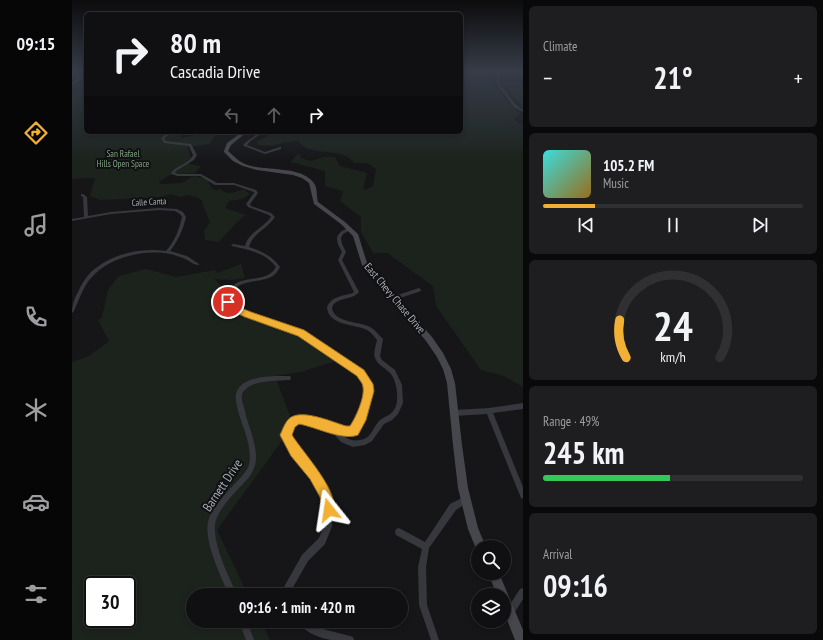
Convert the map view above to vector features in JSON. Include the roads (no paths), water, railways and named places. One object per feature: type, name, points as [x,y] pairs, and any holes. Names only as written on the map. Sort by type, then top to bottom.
[{"type":"main road","name":"East Chevy Chase Drive","points":[[242,134],[229,144],[226,151],[229,156],[254,168],[294,174],[309,180],[314,187],[314,199],[316,203],[356,235],[364,264],[429,338],[440,355],[447,369],[451,383],[466,500],[477,540]]},
{"type":"main road","points":[[511,615],[521,640]]},
{"type":"street","points":[[512,102],[523,111]]},
{"type":"street","points":[[168,134],[162,138],[165,142],[190,146],[195,155],[193,159],[175,170],[173,173],[176,175],[201,175],[216,184],[234,184],[255,191],[256,193],[248,204],[250,207],[270,214],[273,217],[270,222],[248,240],[247,248]]},
{"type":"street","points":[[258,134],[245,145],[265,153],[280,148]]},
{"type":"street","points":[[82,195],[85,197],[86,217]]},
{"type":"street","name":"Calle Canta","points":[[72,220],[119,212],[159,209],[176,210],[182,213],[184,217],[179,235],[167,252]]},
{"type":"street","points":[[334,429],[343,440],[354,444],[364,442],[370,439],[378,426],[393,415],[400,404],[399,385],[393,372],[380,362],[378,356],[380,339],[368,328],[337,319],[328,309],[329,305],[335,299],[355,294],[357,292],[340,260],[344,252],[339,244],[339,237],[343,232],[350,229]]},
{"type":"street","points":[[234,244],[265,254],[274,260],[278,267],[271,275],[233,287],[228,293],[228,302],[233,308],[248,315],[301,333],[361,373],[368,384],[369,391],[360,420],[354,431],[346,432],[312,421],[298,419],[291,424],[286,435],[296,452],[314,474],[326,496],[329,510],[328,526],[322,541],[305,558],[288,588]]},
{"type":"street","points":[[72,311],[92,273],[117,258],[141,251],[167,252],[190,259],[197,264]]},
{"type":"street","points":[[394,298],[419,290]]},
{"type":"street","name":"Barnett Drive","points":[[229,588],[222,569],[212,530],[212,522],[219,507],[249,472],[252,464],[251,447],[239,394],[242,387],[248,383],[288,378]]},
{"type":"street","points":[[454,413],[490,411],[523,406]]},
{"type":"street","points":[[490,411],[523,496]]},
{"type":"street","points":[[435,640],[423,605],[422,567],[426,547],[453,507],[466,500]]},
{"type":"street","points":[[399,532],[426,547]]},
{"type":"street","points":[[511,610],[523,592]]},
{"type":"street","points":[[246,628],[250,640]]},
{"type":"street","points":[[309,628],[319,633],[350,640]]},
{"type":"park label","name":"San Rafael Hills Open Space","points":[[123,160]]}]
